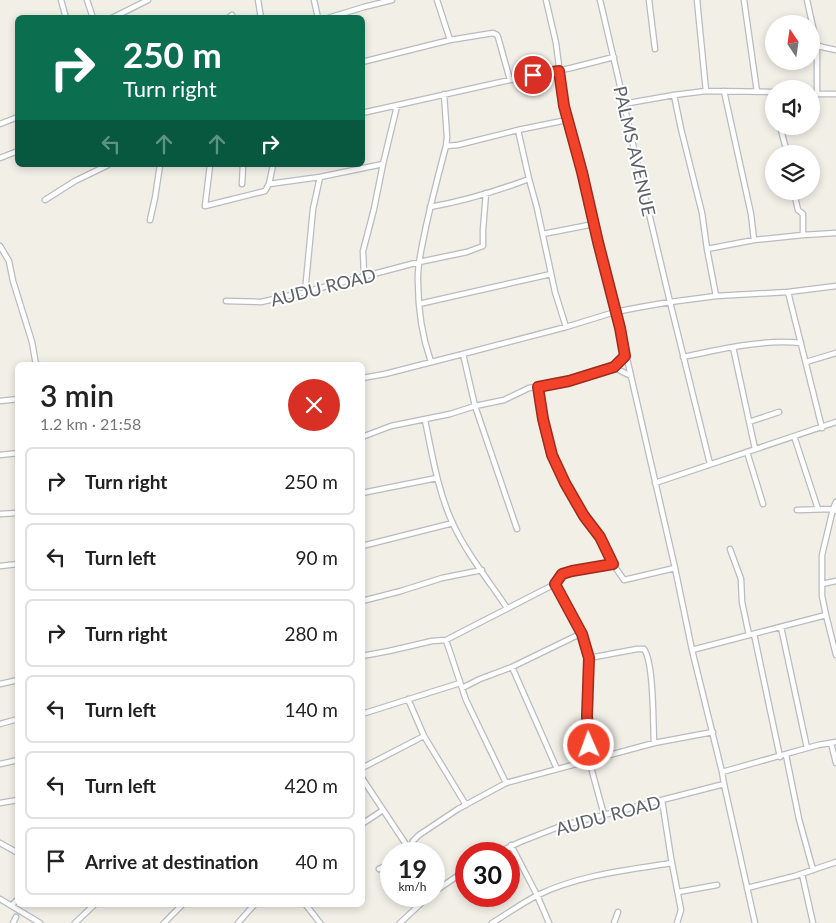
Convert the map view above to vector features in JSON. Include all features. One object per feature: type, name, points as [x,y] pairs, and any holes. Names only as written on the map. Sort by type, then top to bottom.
[{"type":"street","points":[[62,0],[65,15]]},
{"type":"street","points":[[87,0],[92,15]]},
{"type":"street","points":[[118,15],[148,0]]},
{"type":"street","points":[[258,0],[260,15]]},
{"type":"street","points":[[314,0],[317,15]]},
{"type":"street","points":[[338,15],[392,0]]},
{"type":"street","points":[[437,0],[450,40]]},
{"type":"street","points":[[546,0],[556,43],[567,120],[579,157],[631,376],[755,923]]},
{"type":"street","name":"PALMS AVENUE","points":[[600,0],[683,357],[710,464]]},
{"type":"street","points":[[649,0],[656,49]]},
{"type":"street","points":[[697,0],[706,91]]},
{"type":"street","points":[[744,0],[757,92]]},
{"type":"street","points":[[807,0],[810,15]]},
{"type":"street","points":[[365,61],[450,40],[495,33],[498,37],[510,80]]},
{"type":"street","points":[[820,47],[836,50]]},
{"type":"street","points":[[365,112],[444,94],[559,71],[614,57]]},
{"type":"street","points":[[624,104],[706,91],[765,92]]},
{"type":"street","points":[[724,91],[751,214],[754,240]]},
{"type":"street","points":[[431,362],[423,336],[418,281],[419,262],[430,207],[446,146],[444,94]]},
{"type":"street","points":[[820,94],[836,94]]},
{"type":"street","points":[[674,95],[702,213],[716,296]]},
{"type":"street","points":[[364,276],[364,252],[397,106]]},
{"type":"street","points":[[0,124],[15,117]]},
{"type":"street","points":[[446,146],[458,146],[518,130],[567,120]]},
{"type":"street","points":[[518,130],[551,274],[566,327]]},
{"type":"street","points":[[782,135],[785,145]]},
{"type":"street","points":[[0,158],[15,152]]},
{"type":"street","points":[[269,184],[320,177],[383,164]]},
{"type":"street","points":[[45,200],[75,181],[104,167]]},
{"type":"street","points":[[150,220],[160,167]]},
{"type":"street","points":[[210,167],[205,206],[265,191],[269,184],[273,167]]},
{"type":"street","points":[[242,184],[243,167]]},
{"type":"street","points":[[305,292],[313,210],[320,177]]},
{"type":"street","points":[[430,207],[506,188],[529,179]]},
{"type":"street","name":"AUDU ROAD","points":[[226,301],[261,302],[419,262],[467,252],[483,246],[486,193]]},
{"type":"street","points":[[796,200],[798,210],[804,214],[803,235]]},
{"type":"street","points":[[543,234],[594,224]]},
{"type":"street","points":[[707,249],[754,240],[836,233]]},
{"type":"street","points":[[0,246],[9,260],[13,281],[32,342],[35,362]]},
{"type":"street","points":[[419,304],[551,274]]},
{"type":"street","points":[[365,377],[463,354],[615,312],[716,296],[788,292],[836,286]]},
{"type":"street","points":[[788,292],[822,428]]},
{"type":"street","points":[[683,357],[733,347],[780,342],[801,343]]},
{"type":"street","points":[[733,347],[755,449]]},
{"type":"street","points":[[463,354],[475,406],[517,529]]},
{"type":"street","points":[[806,362],[836,354]]},
{"type":"street","points":[[365,436],[391,426],[450,414],[504,400],[525,390],[569,381],[614,367],[625,356]]},
{"type":"street","points":[[614,367],[631,376]]},
{"type":"street","points":[[538,387],[543,419],[552,455],[584,516],[600,537],[613,564],[624,580],[675,568]]},
{"type":"street","points":[[0,401],[15,399]]},
{"type":"street","points":[[749,422],[779,412]]},
{"type":"street","points":[[425,420],[437,478],[453,523],[465,546],[507,608]]},
{"type":"street","points":[[656,483],[836,422]]},
{"type":"street","points":[[794,436],[818,509]]},
{"type":"street","points":[[747,452],[763,504]]},
{"type":"street","points":[[0,454],[15,453]]},
{"type":"street","points":[[365,492],[437,478]]},
{"type":"street","points":[[836,502],[822,555],[822,596],[826,615],[834,635],[836,655]]},
{"type":"street","points":[[797,510],[834,510]]},
{"type":"street","points":[[0,514],[15,513]]},
{"type":"street","points":[[365,545],[453,523]]},
{"type":"street","points":[[730,549],[741,579],[742,602],[780,757]]},
{"type":"street","points":[[0,566],[15,564]]},
{"type":"street","points":[[365,655],[432,641],[446,640],[555,584],[562,574],[613,564]]},
{"type":"street","points":[[365,600],[442,578],[482,570]]},
{"type":"street","points":[[822,584],[836,581]]},
{"type":"street","points":[[555,584],[582,634],[589,658],[587,716],[589,760],[604,815]]},
{"type":"street","points":[[692,650],[826,615]]},
{"type":"street","points":[[781,627],[807,748]]},
{"type":"street","points":[[365,713],[408,699],[461,686],[512,667],[582,634]]},
{"type":"street","points":[[446,640],[461,686],[506,783]]},
{"type":"street","points":[[589,658],[644,649],[649,660],[654,744]]},
{"type":"street","points":[[512,667],[557,769]]},
{"type":"street","points":[[0,684],[15,681]]},
{"type":"street","points":[[408,699],[424,736],[466,805]]},
{"type":"street","points":[[0,724],[15,720]]},
{"type":"street","points":[[413,842],[419,835],[466,805],[506,783],[589,760],[713,732]]},
{"type":"street","points":[[365,766],[424,736]]},
{"type":"street","points":[[722,772],[833,742],[836,763]]},
{"type":"street","points":[[786,755],[799,820],[813,870]]},
{"type":"street","points":[[0,764],[15,761]]},
{"type":"street","points":[[365,783],[403,842]]},
{"type":"street","name":"AUDU ROAD","points":[[520,842],[561,826],[724,784]]},
{"type":"street","points":[[662,800],[681,910],[677,923]]},
{"type":"street","points":[[0,804],[15,801]]},
{"type":"street","points":[[365,822],[383,810]]},
{"type":"street","points":[[0,843],[15,852]]},
{"type":"street","points":[[747,888],[802,874],[836,862]]},
{"type":"street","points":[[520,863],[538,896],[549,923]]},
{"type":"street","points":[[492,923],[538,896],[562,886],[618,871],[672,863]]},
{"type":"street","points":[[802,874],[813,923]]},
{"type":"street","points":[[678,892],[717,884]]},
{"type":"street","points":[[0,899],[40,923]]},
{"type":"street","points":[[12,906],[15,902]]},
{"type":"street","points":[[75,923],[92,907]]},
{"type":"street","points":[[164,923],[180,907]]},
{"type":"street","points":[[238,923],[252,907]]},
{"type":"street","points":[[308,907],[320,923]]},
{"type":"street","points":[[400,923],[417,907]]},
{"type":"street","points":[[614,923],[618,912]]},
{"type":"street","points":[[13,923],[16,917]]},
{"type":"route","points":[[533,75],[559,71],[567,120],[582,172],[620,328],[625,356],[614,367],[569,381],[538,387],[543,419],[552,455],[565,483],[584,516],[600,537],[613,564],[562,574],[555,584],[586,642],[589,658],[587,716],[589,745]]}]
